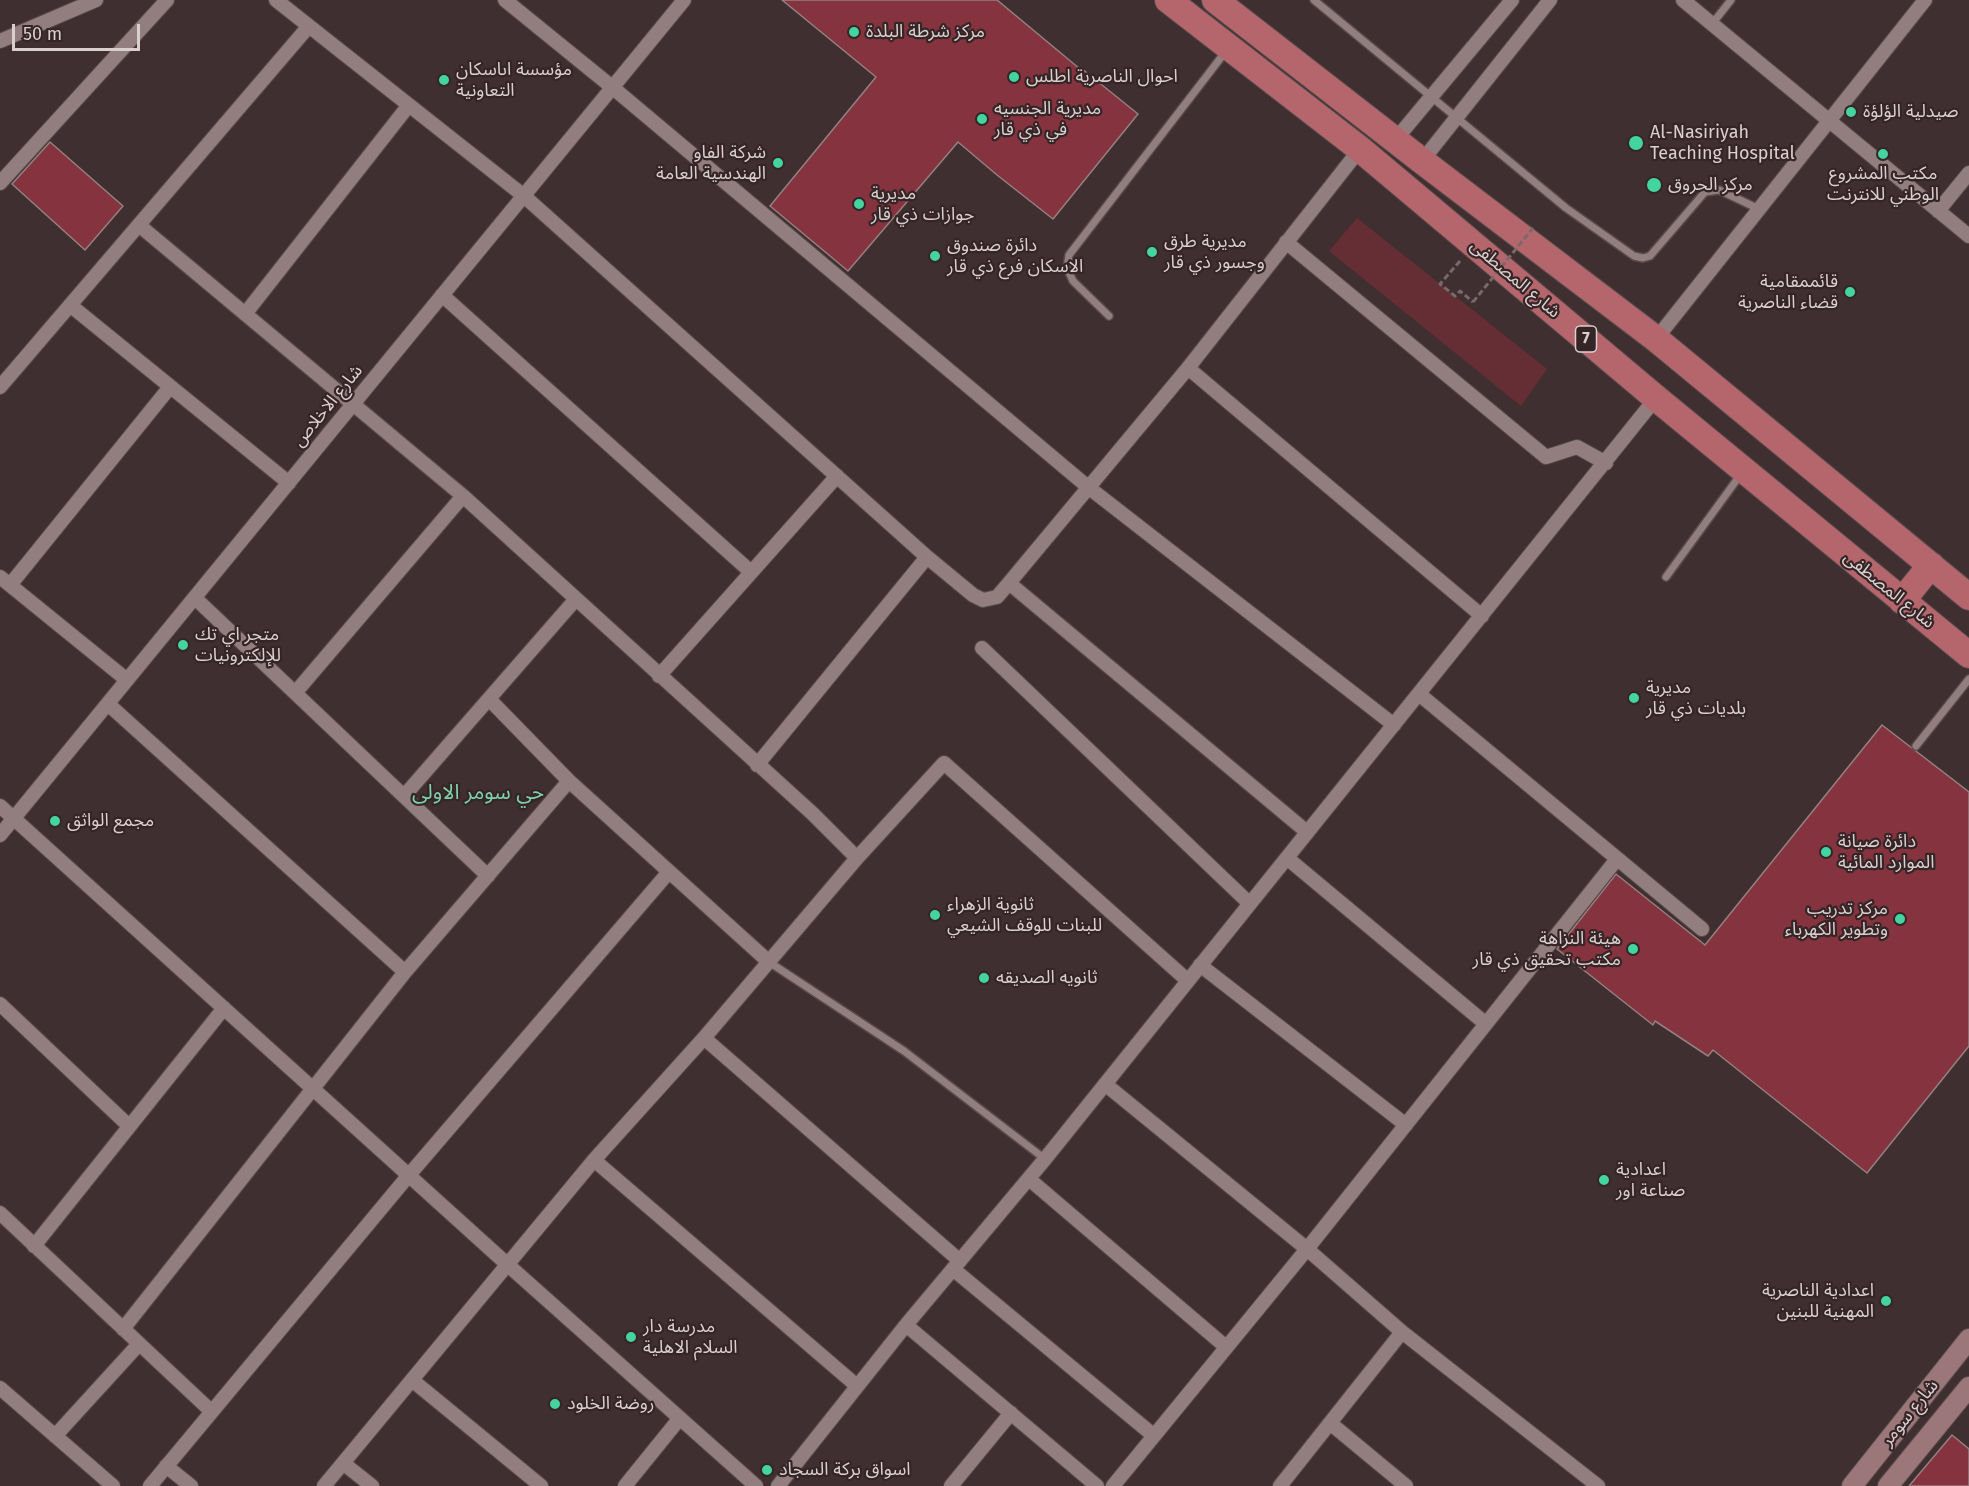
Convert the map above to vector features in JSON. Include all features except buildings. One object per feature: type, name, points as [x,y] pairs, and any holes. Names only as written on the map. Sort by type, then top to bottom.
[{"type":"highway","points":[[1153,0],[1202,26]]},
{"type":"highway","name":"شارع المصطفى","points":[[1168,0],[1360,149],[1656,398],[1969,655]]},
{"type":"highway","name":"شارع المصطفى","points":[[1217,1],[1656,339],[1969,597]]},
{"type":"highway","points":[[1902,601],[1931,565]]},
{"type":"main road","name":"شارع سومر","points":[[1852,1486],[1969,1339]]},
{"type":"main road","name":"شارع سومر","points":[[1888,1486],[1969,1387]]},
{"type":"street","points":[[0,41],[96,0]]},
{"type":"street","points":[[0,183],[167,0]]},
{"type":"street","points":[[276,0],[524,196],[927,557],[982,600],[997,597],[1009,584],[1188,368],[1360,149]]},
{"type":"street","points":[[505,0],[612,87],[1088,487],[1394,725]]},
{"type":"street","name":"شارع الاخلاص","points":[[0,835],[684,0]]},
{"type":"street","points":[[1396,139],[1512,0]]},
{"type":"street","points":[[1422,161],[1550,0]]},
{"type":"street","points":[[1683,0],[1969,236]]},
{"type":"street","points":[[1656,339],[1925,0]]},
{"type":"street","points":[[0,387],[309,26]]},
{"type":"street","points":[[245,314],[409,105]]},
{"type":"street","points":[[1938,211],[1969,172]]},
{"type":"street","points":[[140,226],[463,496],[813,814],[857,858]]},
{"type":"street","points":[[1286,242],[1546,457],[1577,447],[1606,464]]},
{"type":"street","points":[[442,295],[751,572]]},
{"type":"street","points":[[70,305],[289,483]]},
{"type":"street","points":[[1188,368],[1482,616]]},
{"type":"street","points":[[127,680],[5,581],[171,387]]},
{"type":"street","points":[[778,1486],[906,1325],[1045,1160],[1249,903],[1606,464],[1656,398]]},
{"type":"street","points":[[659,676],[837,476]]},
{"type":"street","points":[[295,693],[463,496]]},
{"type":"street","points":[[757,765],[927,557]]},
{"type":"street","points":[[1009,584],[1307,832]]},
{"type":"street","points":[[195,598],[488,876]]},
{"type":"street","points":[[404,796],[576,599]]},
{"type":"street","points":[[982,648],[1249,903]]},
{"type":"street","points":[[1419,694],[1702,929]]},
{"type":"street","points":[[489,699],[569,781],[769,962]]},
{"type":"street","points":[[108,704],[405,972]]},
{"type":"street","points":[[324,1486],[594,1160],[704,1038],[857,858],[944,763],[1187,981]]},
{"type":"street","points":[[123,1329],[405,972],[569,781]]},
{"type":"street","points":[[0,806],[756,1486]]},
{"type":"street","points":[[1287,858],[1486,1024]]},
{"type":"street","points":[[1113,1486],[1307,1249],[1617,859]]},
{"type":"street","points":[[150,1486],[409,1175],[668,873]]},
{"type":"street","points":[[1200,965],[1406,1125]]},
{"type":"street","points":[[0,1004],[129,1126]]},
{"type":"street","points":[[34,1246],[224,1008]]},
{"type":"street","points":[[704,1038],[957,1265],[1153,1435]]},
{"type":"street","points":[[1105,1084],[1307,1249],[1402,1332],[1598,1486]]},
{"type":"street","points":[[594,1160],[857,1386]]},
{"type":"street","points":[[1029,1179],[1226,1347]]},
{"type":"street","points":[[0,1212],[211,1411]]},
{"type":"street","points":[[906,1325],[1097,1486]]},
{"type":"street","points":[[1280,1486],[1402,1332]]},
{"type":"street","points":[[55,1436],[139,1344]]},
{"type":"street","points":[[412,1380],[541,1486]]},
{"type":"street","points":[[0,1388],[113,1486]]},
{"type":"street","points":[[951,1486],[1011,1413]]},
{"type":"street","points":[[625,1486],[680,1418]]},
{"type":"street","points":[[1330,1423],[1406,1486]]},
{"type":"street","points":[[343,1463],[372,1486]]},
{"type":"street","points":[[166,1466],[191,1486]]},
{"type":"lane","points":[[1314,0],[1566,208],[1634,256],[1643,258],[1650,256],[1705,192],[1719,190],[1760,209]]},
{"type":"lane","points":[[1712,24],[1731,0]]},
{"type":"lane","points":[[1109,316],[1073,281],[1067,268],[1069,255],[1229,47]]},
{"type":"lane","points":[[1666,577],[1744,469]]},
{"type":"lane","points":[[1916,746],[1969,679]]},
{"type":"lane","points":[[769,962],[904,1051],[1045,1160]]},
{"type":"path","points":[[1473,245],[1440,284],[1455,296],[1460,291],[1473,302],[1533,228]]},
{"type":"shaded area","points":[[1357,218],[1547,369],[1521,406],[1329,251]]},
{"type":"place","name":"مركز شرطة البلدة","points":[[854,32]]},
{"type":"place","name":"احوال الناصرية اطلس","points":[[1014,77]]},
{"type":"place","name":"مؤسسة اىاسكان التعاونية","points":[[444,80]]},
{"type":"place","name":"صيدلية الؤلؤة","points":[[1851,112]]},
{"type":"place","name":"مديرية الجنسيه في ذي قار","points":[[982,119]]},
{"type":"place","name":"Al-Nasiriyah Teaching Hospital","points":[[1636,143]]},
{"type":"place","name":"مكتب المشروع الوطني للانترنت","points":[[1883,154]]},
{"type":"place","name":"شركة الفاو الهندسية العامة","points":[[778,163]]},
{"type":"place","name":"مركز الحروق","points":[[1654,185]]},
{"type":"place","name":"مديرية جوازات ذي قار","points":[[859,204]]},
{"type":"place","name":"مديرية طرق وجسور ذي قار","points":[[1152,252]]},
{"type":"place","name":"دائرة صندوق الاسكان فرع ذي قار","points":[[935,256]]},
{"type":"place","name":"قائممقامية قضاء الناصرية","points":[[1850,292]]},
{"type":"place","name":"متجر اي تك للإلكترونيات","points":[[183,645]]},
{"type":"place","name":"مديرية بلديات ذي قار","points":[[1634,698]]},
{"type":"place","name":"مجمع الواثق","points":[[55,821]]},
{"type":"place","name":"دائرة صيانة الموارد المائية","points":[[1826,852]]},
{"type":"place","name":"ثانوية الزهراء للبنات للوقف الشيعي","points":[[935,915]]},
{"type":"place","name":"مركز تدريب وتطوير الكهرباء","points":[[1900,919]]},
{"type":"place","name":"هيئة النزاهة مكتب تحقيق ذي قار","points":[[1633,949]]},
{"type":"place","name":"ثانويه الصديقه","points":[[984,978]]},
{"type":"place","name":"اعدادية صناعة اور","points":[[1604,1180]]},
{"type":"place","name":"اعدادية الناصرية المهنية للبنين","points":[[1886,1301]]},
{"type":"place","name":"مدرسة دار السلام الاهلية","points":[[631,1337]]},
{"type":"place","name":"روضة الخلود","points":[[555,1404]]},
{"type":"place","name":"اسواق بركة السجاد","points":[[767,1470]]},
{"type":"district","name":"حي سومر الاولى","points":[[478,793]]}]
